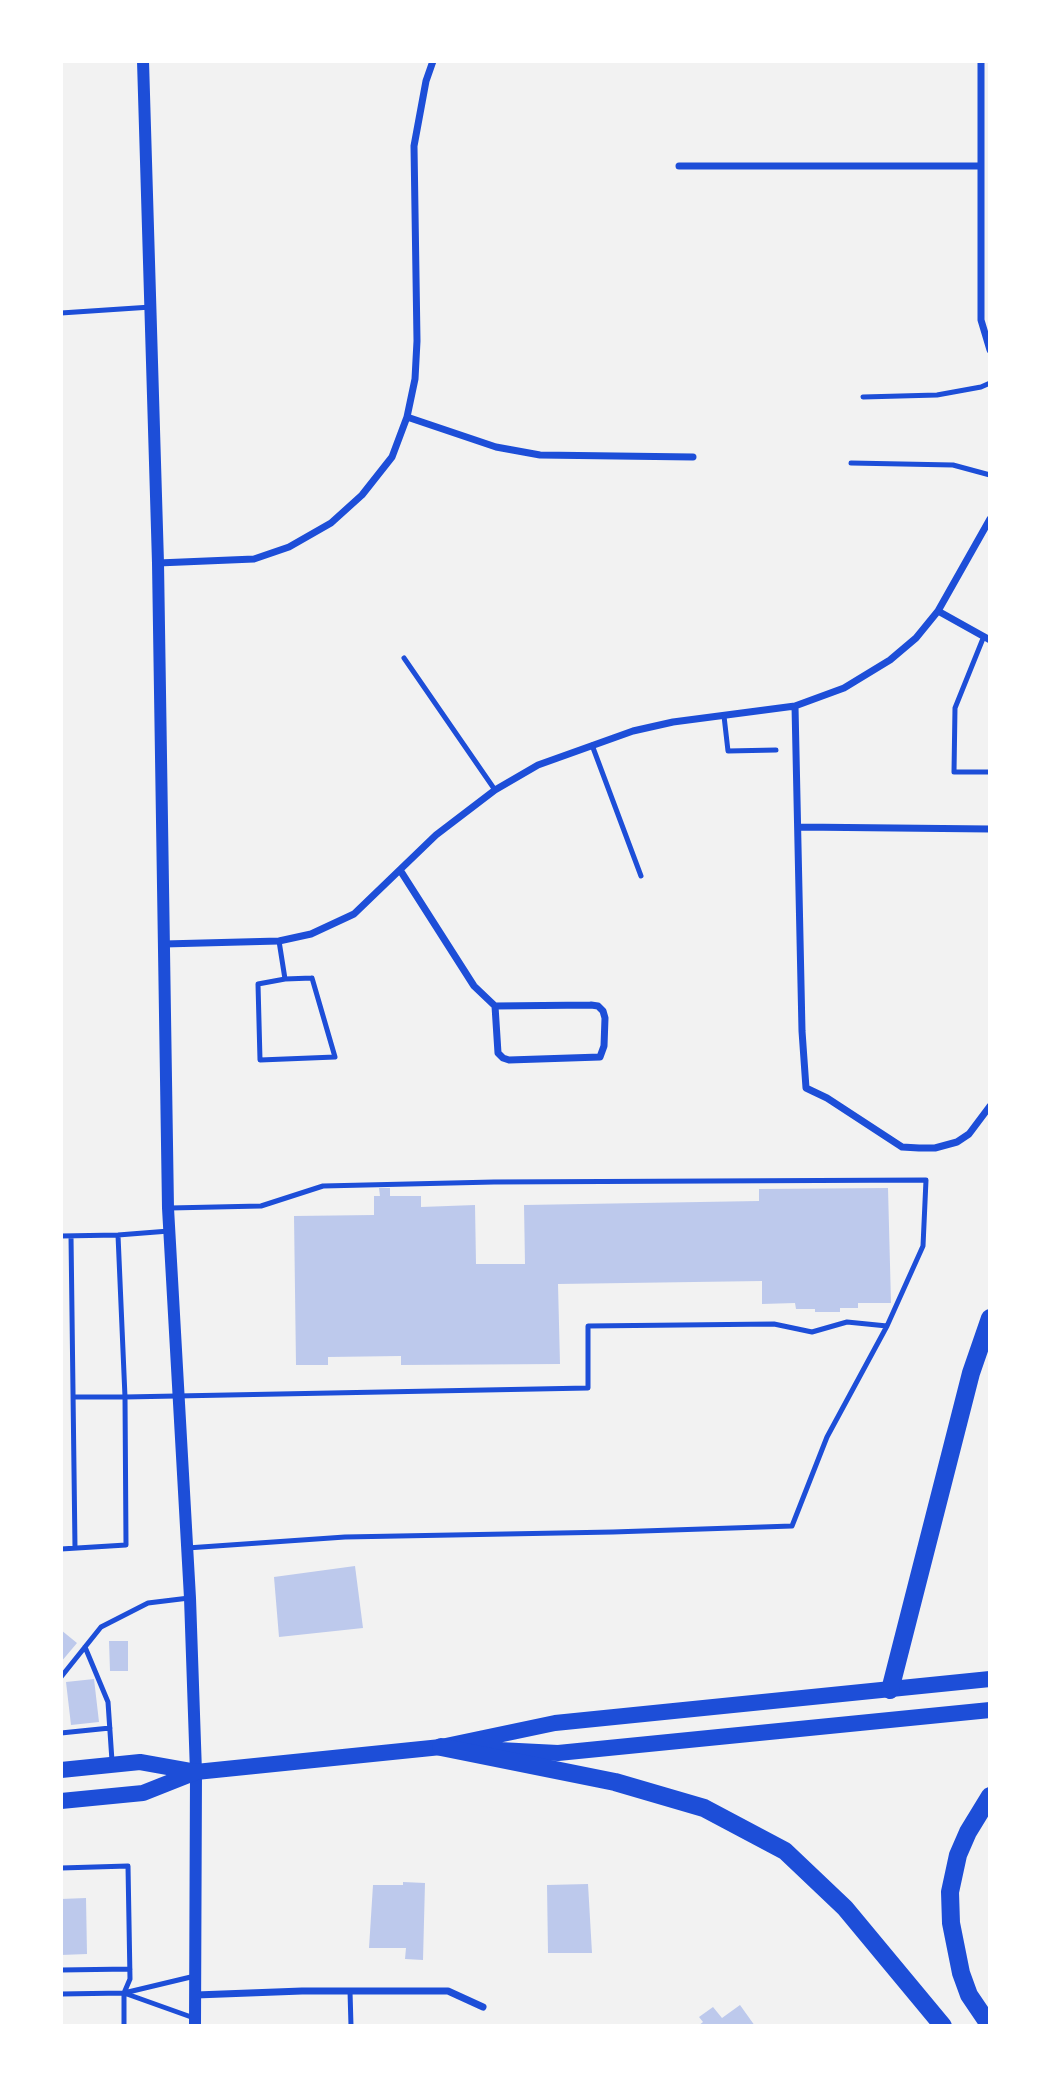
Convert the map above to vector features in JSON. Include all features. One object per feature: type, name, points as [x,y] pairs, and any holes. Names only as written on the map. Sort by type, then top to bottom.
[{"type":"highway","points":[[890,1690],[971,1373],[990,1318]]},
{"type":"highway","points":[[441,1747],[615,1782],[704,1808],[785,1851],[845,1908],[943,2026]]},
{"type":"highway","points":[[990,1796],[968,1832],[958,1855],[950,1892],[951,1923],[961,1973],[969,1995],[990,2026]]},
{"type":"main road","points":[[61,1801],[143,1793],[197,1772],[441,1747],[555,1723],[990,1679]]},
{"type":"main road","points":[[441,1747],[558,1753],[990,1710]]},
{"type":"main road","points":[[61,1770],[140,1762],[197,1772]]},
{"type":"street","points":[[143,61],[158,563],[168,1208],[197,1772],[195,2022]]},
{"type":"street","points":[[158,563],[254,559],[289,547],[331,523],[362,495],[392,457],[407,417],[415,379],[417,341],[414,146],[426,80],[433,61]]},
{"type":"street","points":[[981,61],[981,320],[990,350]]},
{"type":"street","points":[[679,166],[981,166]]},
{"type":"street","points":[[407,417],[496,447],[540,455],[694,457]]},
{"type":"street","points":[[164,944],[279,941],[312,934],[354,914],[436,835],[495,790],[538,765],[633,731],[673,722],[795,706],[844,688],[890,660],[916,638],[939,611],[990,519]]},
{"type":"street","points":[[939,611],[987,638]]},
{"type":"street","points":[[795,706],[802,1031],[806,1088],[827,1098],[902,1147],[935,1148],[957,1142],[969,1134],[990,1106]]},
{"type":"street","points":[[799,827],[990,829]]},
{"type":"street","points":[[400,870],[474,986],[495,1006],[598,1006],[605,1017],[603,1052],[600,1057],[592,1059],[503,1058],[496,1046],[495,1006]]},
{"type":"street","points":[[196,1995],[448,1991],[484,2007]]},
{"type":"lane","points":[[981,166],[990,166]]},
{"type":"lane","points":[[61,313],[151,307]]},
{"type":"lane","points":[[863,397],[937,395],[990,383]]},
{"type":"lane","points":[[851,463],[953,465],[990,475]]},
{"type":"lane","points":[[987,638],[956,709],[954,772],[990,772]]},
{"type":"lane","points":[[404,658],[495,790]]},
{"type":"lane","points":[[724,716],[728,751],[775,750]]},
{"type":"lane","points":[[592,744],[642,876]]},
{"type":"lane","points":[[279,941],[285,979]]},
{"type":"lane","points":[[312,978],[335,1057],[260,1060],[258,984],[285,979],[312,978]]},
{"type":"lane","points":[[168,1208],[261,1206],[323,1186],[494,1182],[926,1180],[923,1246],[887,1326],[827,1437],[792,1526],[345,1536],[187,1548]]},
{"type":"lane","points":[[61,1236],[169,1231]]},
{"type":"lane","points":[[61,1549],[127,1545],[125,1397],[118,1235]]},
{"type":"lane","points":[[71,1236],[75,1548]]},
{"type":"lane","points":[[73,1397],[177,1398],[588,1388],[588,1326],[774,1324],[812,1332],[847,1322],[887,1326]]},
{"type":"lane","points":[[61,1677],[100,1627],[148,1603],[190,1598]]},
{"type":"lane","points":[[85,1647],[108,1702],[113,1764]]},
{"type":"lane","points":[[61,1733],[110,1728]]},
{"type":"lane","points":[[61,1868],[128,1866],[130,1979],[124,1993],[124,2026]]},
{"type":"lane","points":[[61,1970],[130,1969]]},
{"type":"lane","points":[[61,1994],[124,1993],[195,1976]]},
{"type":"lane","points":[[350,1991],[351,2026]]},
{"type":"lane","points":[[124,1993],[195,2022]]},
{"type":"building","points":[[379,1188],[390,1188],[390,1196],[421,1196],[421,1207],[475,1205],[476,1264],[525,1264],[524,1205],[759,1201],[759,1189],[888,1188],[891,1303],[858,1303],[858,1308],[840,1308],[840,1312],[796,1309],[795,1303],[762,1304],[762,1281],[558,1284],[560,1364],[401,1365],[401,1356],[328,1357],[328,1365],[296,1365],[294,1216],[374,1215],[374,1196],[380,1196]]},
{"type":"building","points":[[355,1566],[363,1628],[279,1637],[274,1577]]},
{"type":"building","points":[[61,1630],[77,1643],[61,1662]]},
{"type":"building","points":[[109,1641],[128,1641],[128,1671],[110,1671]]},
{"type":"building","points":[[94,1679],[99,1722],[71,1725],[66,1682]]},
{"type":"building","points":[[403,1882],[425,1883],[423,1960],[405,1959],[406,1948],[369,1948],[373,1885],[403,1885]]},
{"type":"building","points":[[588,1884],[592,1953],[548,1953],[547,1885]]},
{"type":"building","points":[[86,1898],[87,1954],[61,1955],[61,1899]]},
{"type":"building","points":[[740,2005],[755,2026],[698,2026],[703,2022],[699,2017],[713,2007],[722,2018]]}]
